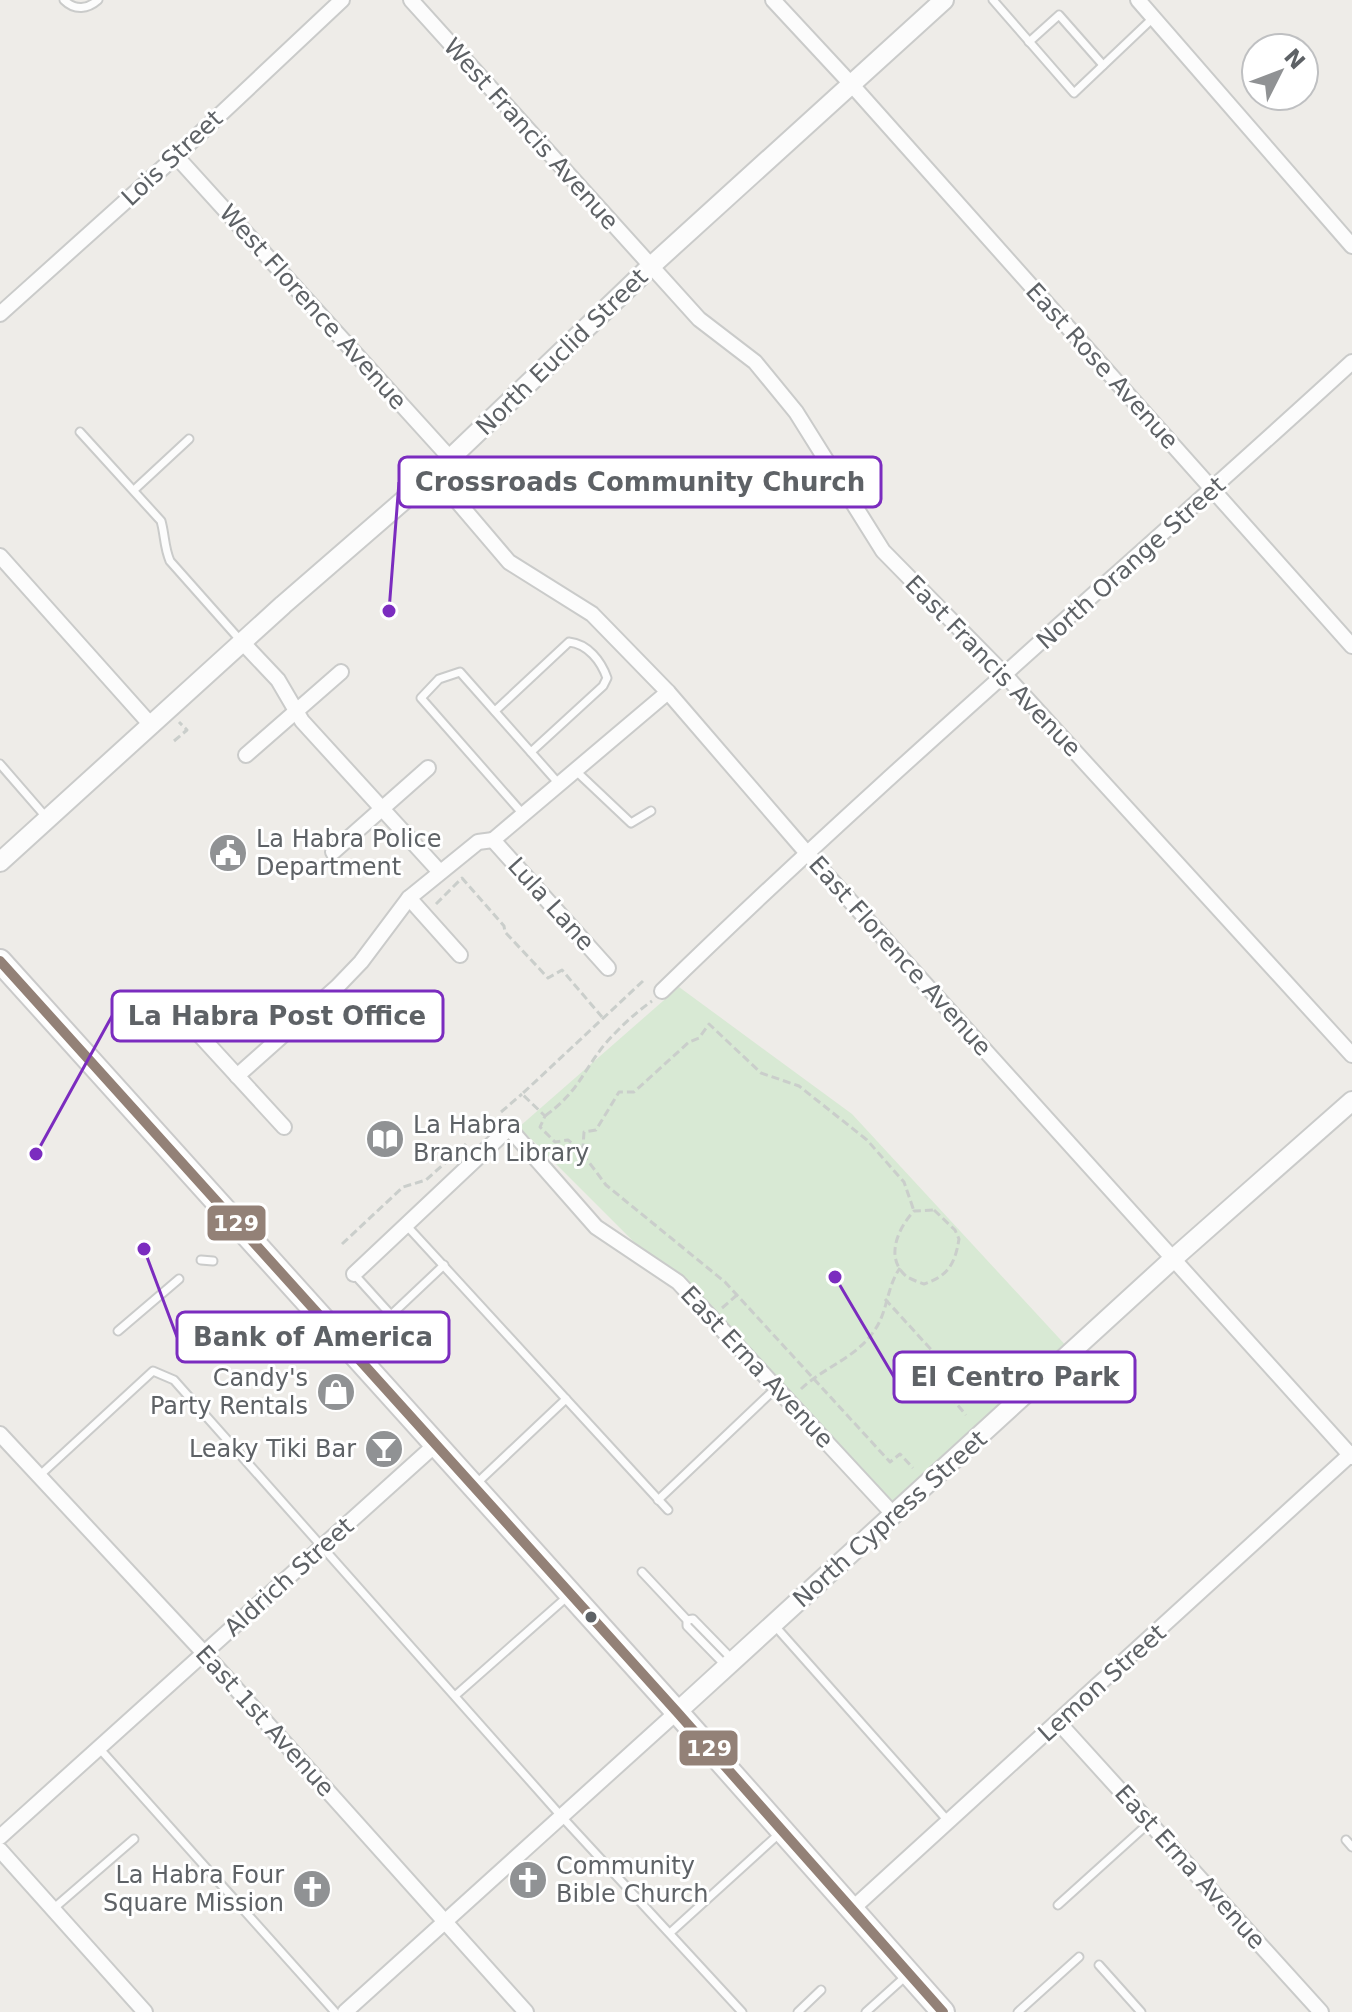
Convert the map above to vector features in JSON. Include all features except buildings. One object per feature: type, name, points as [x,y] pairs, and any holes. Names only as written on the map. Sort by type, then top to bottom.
[{"type":"main road","points":[[0,961],[943,2012]]},
{"type":"street","name":"Lois Street","points":[[0,314],[176,156],[342,0]]},
{"type":"street","name":"West Francis Avenue","points":[[411,0],[650,267]]},
{"type":"street","name":"East Rose Avenue","points":[[773,0],[1352,646]]},
{"type":"street","name":"North Euclid Street","points":[[0,862],[434,474],[650,267],[944,0]]},
{"type":"street","points":[[1138,0],[1352,246]]},
{"type":"street","name":"West Florence Avenue","points":[[176,156],[450,458]]},
{"type":"street","name":"East Francis Avenue","points":[[650,267],[699,319],[755,362],[796,412],[883,551],[1005,675],[1352,1055]]},
{"type":"street","name":"North Orange Street","points":[[657,996],[806,852],[1352,362]]},
{"type":"street","name":"East Florence Avenue","points":[[434,474],[509,562],[592,614],[668,692],[806,852],[1351,1455]]},
{"type":"street","points":[[0,556],[151,725]]},
{"type":"street","points":[[243,643],[278,680],[296,712],[439,871]]},
{"type":"street","points":[[246,755],[341,672]]},
{"type":"street","points":[[237,1076],[337,987],[361,962],[409,898],[439,871],[478,842],[493,840],[668,692]]},
{"type":"street","points":[[333,852],[428,768]]},
{"type":"street","name":"Lula Lane","points":[[493,840],[608,968]]},
{"type":"street","points":[[409,898],[460,955]]},
{"type":"street","points":[[196,1031],[284,1127]]},
{"type":"street","name":"North Cypress Street","points":[[677,1712],[1174,1258],[1352,1101]]},
{"type":"street","name":"East Erna Avenue","points":[[407,1226],[509,1128],[596,1227],[678,1282],[894,1515]]},
{"type":"street","points":[[354,1274],[407,1226]]},
{"type":"street","name":"East 1st Avenue","points":[[0,1434],[203,1652],[526,2012]]},
{"type":"street","name":"Aldrich Street","points":[[0,1837],[435,1445]]},
{"type":"street","name":"Lemon Street","points":[[851,1910],[1351,1455]]},
{"type":"street","points":[[345,2012],[677,1712]]},
{"type":"street","name":"East Erna Avenue","points":[[1059,1723],[1321,2012]]},
{"type":"street","points":[[0,1850],[145,2012]]},
{"type":"lane","points":[[64,0],[77,8],[90,7],[98,0]]},
{"type":"lane","points":[[993,0],[1074,93],[1153,18]]},
{"type":"lane","points":[[1029,42],[1059,15],[1103,65]]},
{"type":"lane","points":[[80,432],[161,521],[164,547],[170,561],[243,643]]},
{"type":"lane","points":[[134,490],[189,439]]},
{"type":"lane","points":[[495,711],[569,642],[588,650],[598,661],[607,678],[603,686],[531,752]]},
{"type":"lane","points":[[524,815],[421,698],[439,679],[460,672],[560,785]]},
{"type":"lane","points":[[0,764],[48,818]]},
{"type":"lane","points":[[576,771],[631,823],[651,811]]},
{"type":"lane","points":[[407,1226],[668,1510]]},
{"type":"lane","points":[[201,1260],[213,1261]]},
{"type":"lane","points":[[352,1352],[444,1265]]},
{"type":"lane","points":[[354,1274],[391,1315]]},
{"type":"lane","points":[[118,1331],[179,1279]]},
{"type":"lane","points":[[39,1476],[153,1371],[174,1380],[562,1817],[742,2012]]},
{"type":"lane","points":[[658,1500],[776,1388]]},
{"type":"lane","points":[[473,1487],[566,1399]]},
{"type":"lane","points":[[642,1572],[687,1620],[687,1626],[730,1664]]},
{"type":"lane","points":[[456,1695],[570,1594]]},
{"type":"lane","points":[[774,1624],[949,1822]]},
{"type":"lane","points":[[99,1748],[335,2012]]},
{"type":"lane","points":[[1058,1905],[1149,1823]]},
{"type":"lane","points":[[671,1932],[782,1832]]},
{"type":"lane","points":[[53,1909],[134,1839]]},
{"type":"lane","points":[[1018,2012],[1079,1957]]},
{"type":"lane","points":[[1099,1965],[1141,2012]]},
{"type":"lane","points":[[866,2012],[908,1974]]},
{"type":"lane","points":[[798,2012],[821,1990]]},
{"type":"path","points":[[423,913],[462,878],[504,926],[505,932],[548,978],[562,970],[602,1017]]},
{"type":"path","points":[[500,1113],[643,981]]},
{"type":"path","points":[[657,996],[605,1045],[566,1101],[545,1116],[540,1127],[555,1142],[568,1140],[579,1149],[606,1185],[725,1282],[890,1462],[900,1454],[913,1468]]},
{"type":"path","points":[[579,1149],[583,1147],[584,1132],[596,1130],[619,1092],[634,1092],[689,1042],[699,1038],[709,1024],[761,1073],[799,1086],[867,1140],[904,1182],[914,1211]]},
{"type":"path","points":[[522,1094],[545,1116]]},
{"type":"path","points":[[342,1244],[403,1187],[426,1180],[468,1143]]},
{"type":"path","points":[[934,1210],[955,1230],[959,1239],[950,1270],[940,1279],[924,1284],[904,1275],[896,1259],[896,1238],[902,1223],[914,1211],[934,1210]]},
{"type":"path","points":[[812,1379],[840,1363],[866,1342],[883,1315],[891,1281],[900,1268]]},
{"type":"path","points":[[885,1299],[967,1389],[955,1402],[966,1415]]},
{"type":"green space","points":[[679,987],[852,1114],[1070,1350],[893,1501],[519,1127]]},
{"type":"transit line","name":"129","points":[[0,961],[943,2012]]},
{"type":"place","name":"Crossroads Community Church","points":[[389,611]]},
{"type":"place","name":"La Habra Police Department","points":[[228,853]]},
{"type":"place","name":"La Habra Branch Library","points":[[385,1139]]},
{"type":"place","name":"La Habra Post Office","points":[[36,1154]]},
{"type":"place","name":"Bank of America","points":[[144,1249]]},
{"type":"place","name":"El Centro Park","points":[[835,1277]]},
{"type":"place","name":"Candy's Party Rentals","points":[[336,1392]]},
{"type":"place","name":"Leaky Tiki Bar","points":[[384,1449]]},
{"type":"place","name":"Community Bible Church","points":[[528,1880]]},
{"type":"place","name":"La Habra Four Square Mission","points":[[312,1889]]}]
